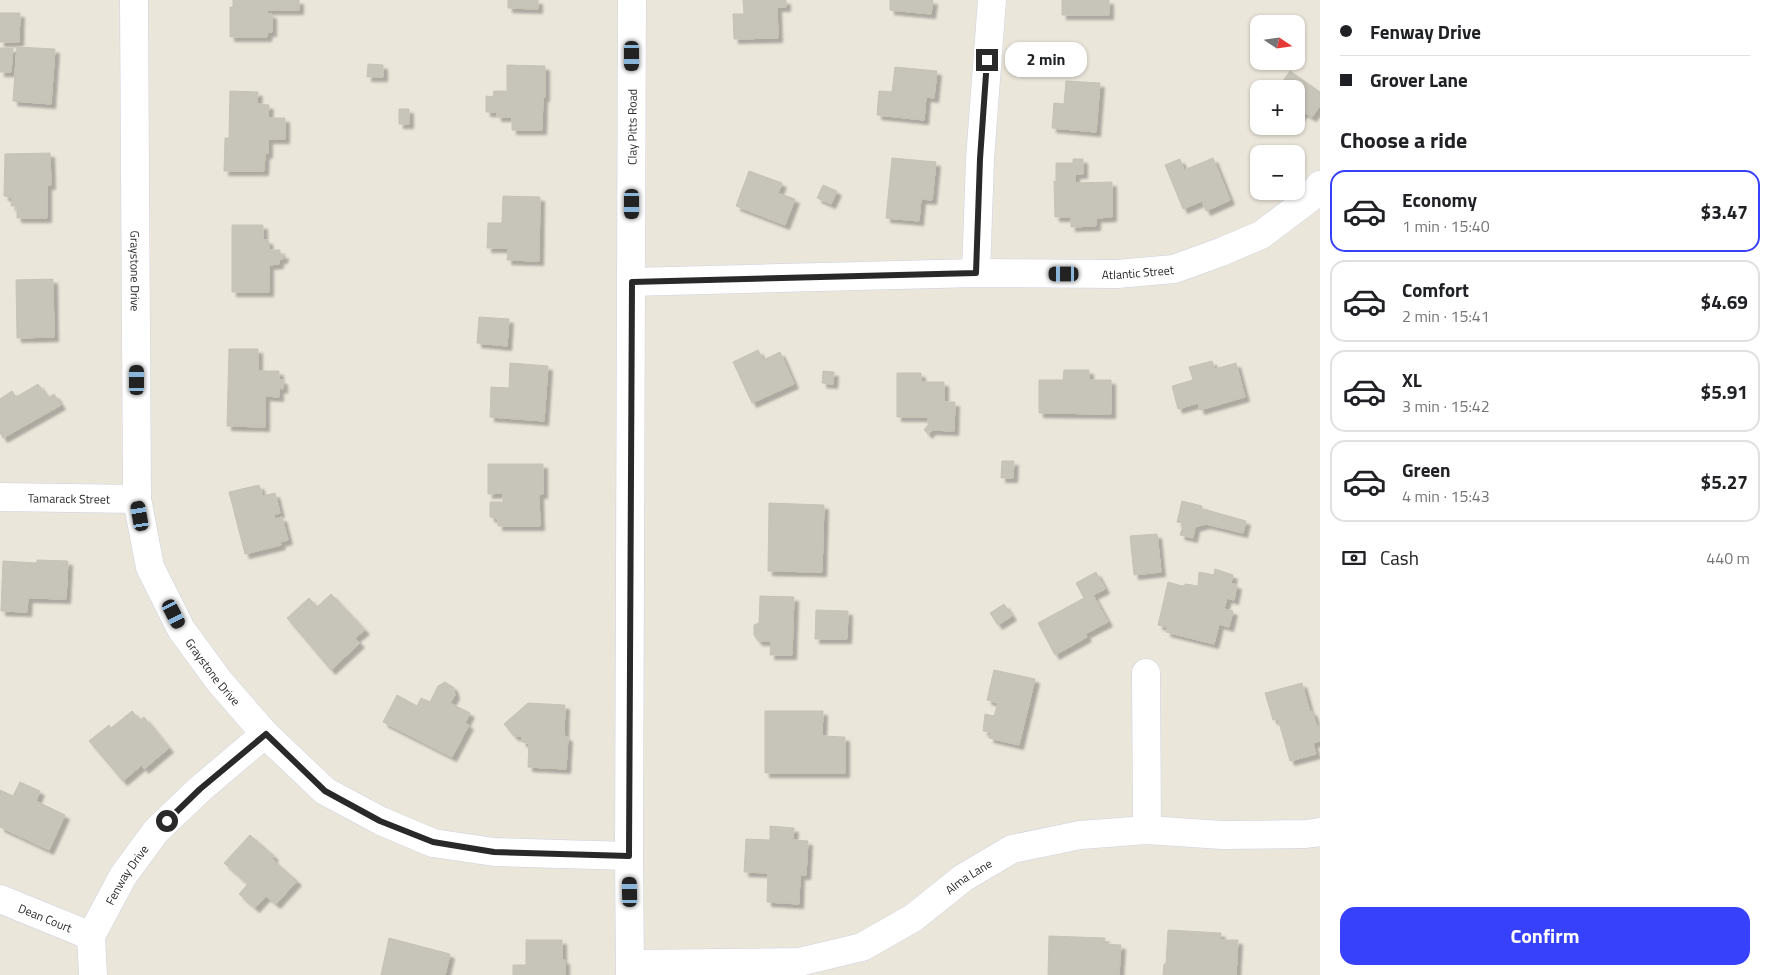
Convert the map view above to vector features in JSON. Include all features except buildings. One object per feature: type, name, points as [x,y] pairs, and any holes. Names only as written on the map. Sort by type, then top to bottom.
[{"type":"street","name":"Graystone Drive","points":[[134,0],[137,499],[150,567],[181,630],[219,681],[266,734],[325,791],[380,821],[433,842],[494,852],[629,856]]},
{"type":"street","name":"Clay Pitts Road","points":[[630,969],[632,0]]},
{"type":"street","points":[[976,273],[980,159],[992,0]]},
{"type":"street","name":"Atlantic Street","points":[[632,282],[976,273],[1117,274],[1174,269],[1261,235],[1316,196]]},
{"type":"street","name":"Tamarack Street","points":[[0,497],[137,499]]},
{"type":"street","points":[[1146,673],[1147,830]]},
{"type":"street","name":"Fenway Drive","points":[[91,936],[123,876],[156,831],[200,789],[266,734]]},
{"type":"street","name":"Alma Lane","points":[[630,969],[799,962],[862,947],[913,918],[963,878],[1012,850],[1080,835],[1147,830],[1222,835],[1306,834],[1320,832]]},
{"type":"street","name":"Dean Court","points":[[0,898],[91,936]]},
{"type":"street","points":[[91,936],[93,975]]},
{"type":"route","points":[[167,821],[200,789],[266,734],[325,791],[380,821],[433,842],[494,852],[629,856],[632,282],[976,273],[980,159],[987,60]]}]
